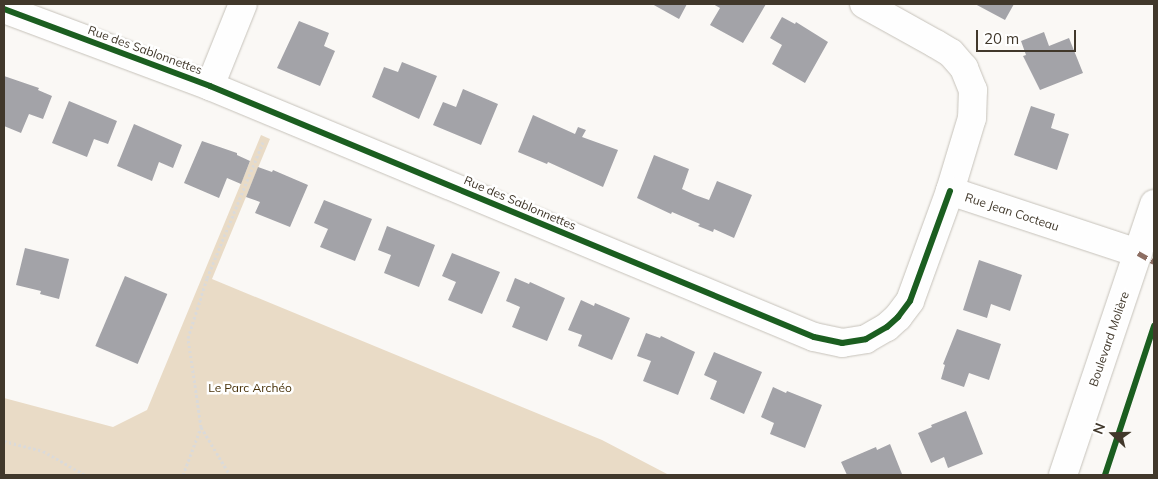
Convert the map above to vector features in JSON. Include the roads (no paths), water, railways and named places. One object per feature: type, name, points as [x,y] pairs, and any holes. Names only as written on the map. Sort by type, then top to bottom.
[{"type":"street","points":[[210,86],[244,4]]},
{"type":"street","name":"Rue Jean Cocteau","points":[[864,4],[951,53],[964,68],[973,90],[972,118],[950,191],[1138,253]]},
{"type":"street","name":"Rue des Sablonnettes","points":[[4,9],[210,86],[814,337],[842,343],[866,339],[886,327],[898,317],[910,301],[950,191]]},
{"type":"street","name":"Boulevard Molière","points":[[1063,475],[1154,204]]},
{"type":"park label","name":"Le Parc Archéo","points":[[250,388]]}]
